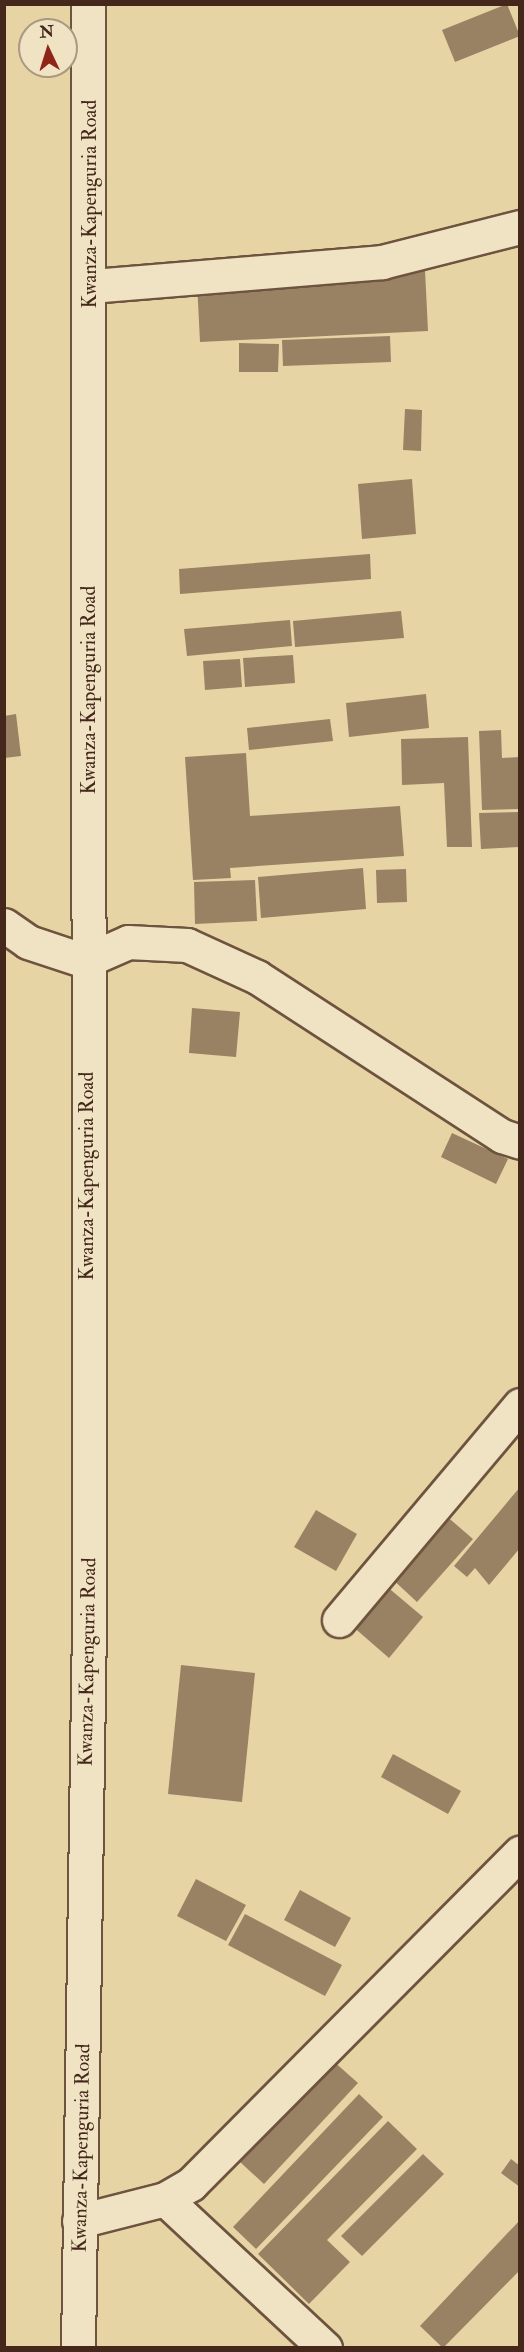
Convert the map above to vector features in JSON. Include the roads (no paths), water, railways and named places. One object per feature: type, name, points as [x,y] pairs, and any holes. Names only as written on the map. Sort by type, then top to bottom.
[{"type":"street","name":"Kwanza-Kapenguria Road","points":[[78,2348],[89,1620],[85,962],[91,286],[88,4]]},
{"type":"street","points":[[91,286],[382,262],[519,227]]},
{"type":"street","points":[[4,925],[28,942],[85,962],[128,942],[187,945],[256,977],[502,1136],[519,1142]]},
{"type":"street","points":[[339,1620],[519,1405]]},
{"type":"street","points":[[80,2221],[165,2199],[191,2184],[519,1853]]},
{"type":"street","points":[[165,2199],[325,2348]]}]
